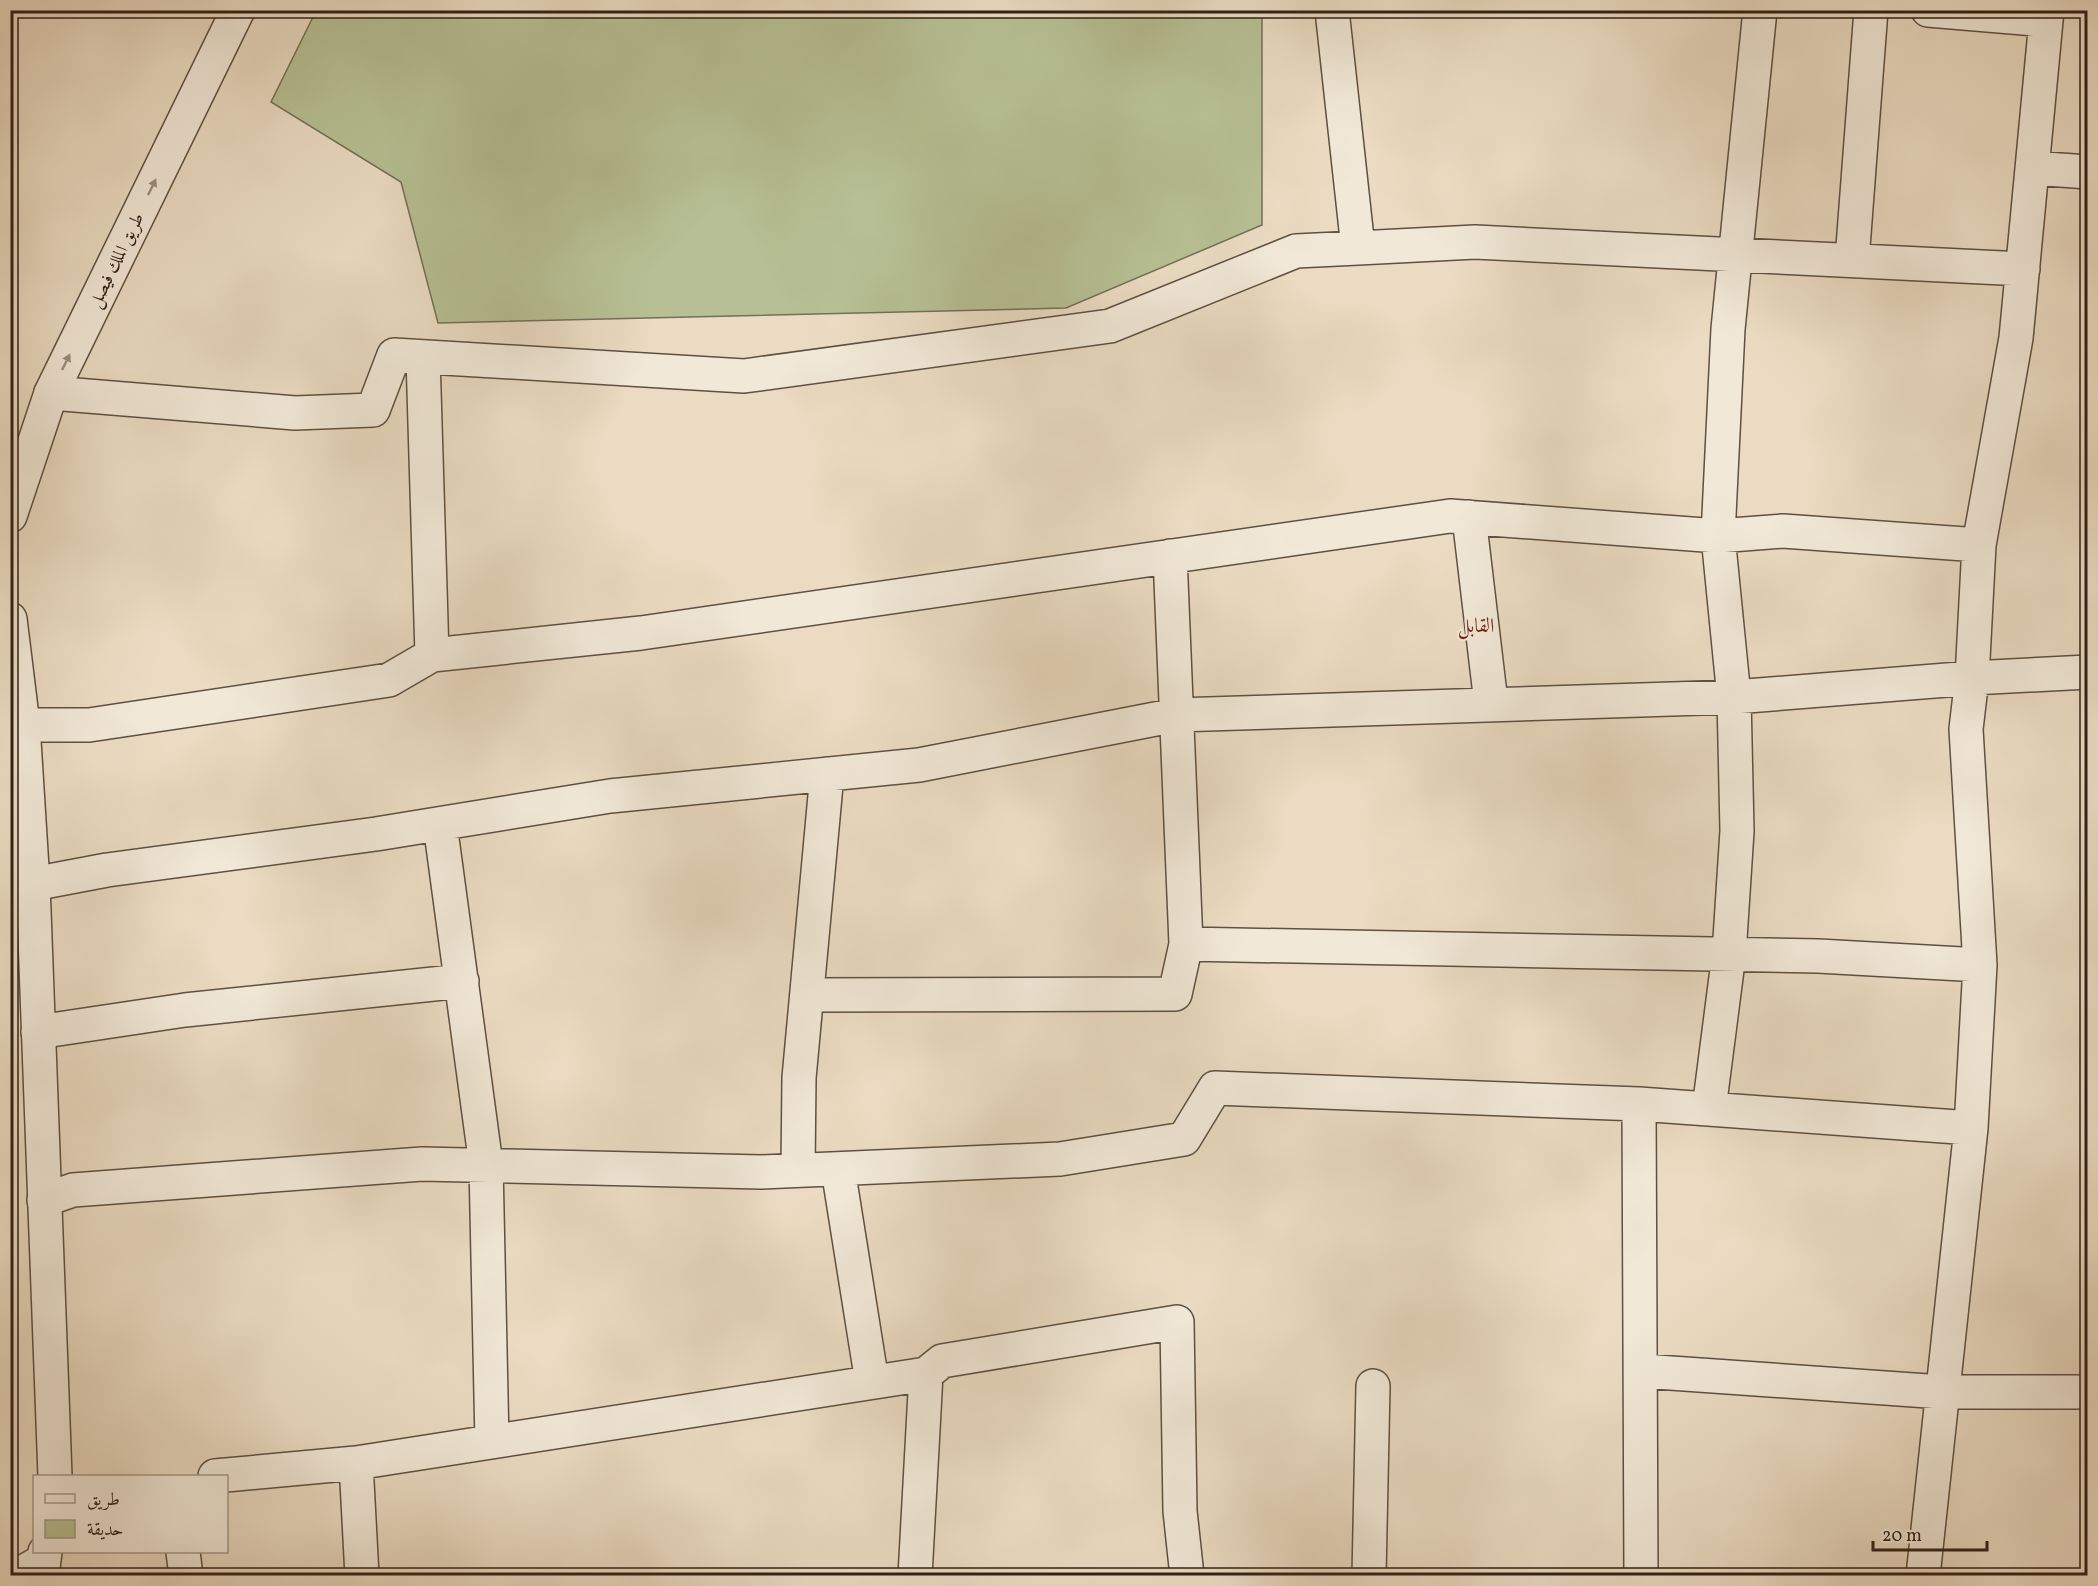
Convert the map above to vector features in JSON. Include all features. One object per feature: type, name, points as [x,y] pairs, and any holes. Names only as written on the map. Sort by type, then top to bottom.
[{"type":"street","name":"طريق الملك فيصل","points":[[10,516],[51,393],[238,10]]},
{"type":"street","points":[[1332,10],[1358,248]]},
{"type":"street","points":[[1709,1109],[1729,954],[1737,831],[1734,696],[1718,536],[1728,329],[1760,10]]},
{"type":"street","points":[[1852,260],[1871,10]]},
{"type":"street","points":[[1923,1575],[1971,1128],[1980,965],[1966,729],[1972,678],[1979,545],[2016,338],[2046,15],[1928,10]]},
{"type":"street","points":[[2032,168],[2088,172]]},
{"type":"street","points":[[10,459],[51,393],[295,413],[373,410],[394,355],[744,376],[1110,326],[1296,251],[1475,242],[2023,269]]},
{"type":"street","points":[[423,357],[432,655]]},
{"type":"street","points":[[23,725],[89,725],[389,680],[432,655],[641,633],[1450,516],[1718,536],[1783,531],[1979,545]]},
{"type":"street","points":[[1468,517],[1491,703]]},
{"type":"street","points":[[807,995],[1175,994],[1186,944],[1170,556]]},
{"type":"street","points":[[10,619],[23,725],[33,884],[55,1475]]},
{"type":"street","points":[[33,884],[107,870],[440,824],[610,796],[919,765],[1176,715],[1734,696],[1972,678],[2088,672]]},
{"type":"street","points":[[798,1170],[799,1078],[827,774]]},
{"type":"street","points":[[10,803],[33,884]]},
{"type":"street","points":[[440,824],[486,1165],[492,1442]]},
{"type":"street","points":[[1186,944],[1818,956],[1980,965]]},
{"type":"street","points":[[38,1032],[185,1010],[462,981]]},
{"type":"street","points":[[44,1200],[73,1190],[422,1164],[761,1172],[1060,1159],[1184,1139],[1215,1088],[1640,1104],[1971,1128]]},
{"type":"street","points":[[1640,1104],[1641,1575]]},
{"type":"street","points":[[838,1169],[872,1382]]},
{"type":"street","points":[[225,1475],[356,1463],[926,1374],[942,1360],[1177,1322],[1180,1511],[1186,1575]]},
{"type":"street","points":[[1642,1371],[1942,1392],[2088,1392]]},
{"type":"street","points":[[915,1575],[926,1374]]},
{"type":"street","points":[[1369,1575],[1373,1386]]},
{"type":"street","points":[[356,1463],[362,1575]]},
{"type":"street","points":[[183,1553],[186,1575]]},
{"type":"green space","points":[[316,11],[1262,11],[1262,225],[1066,308],[438,323],[401,182],[271,102]]},
{"type":"district","name":"القابل","points":[[1476,625]]}]
